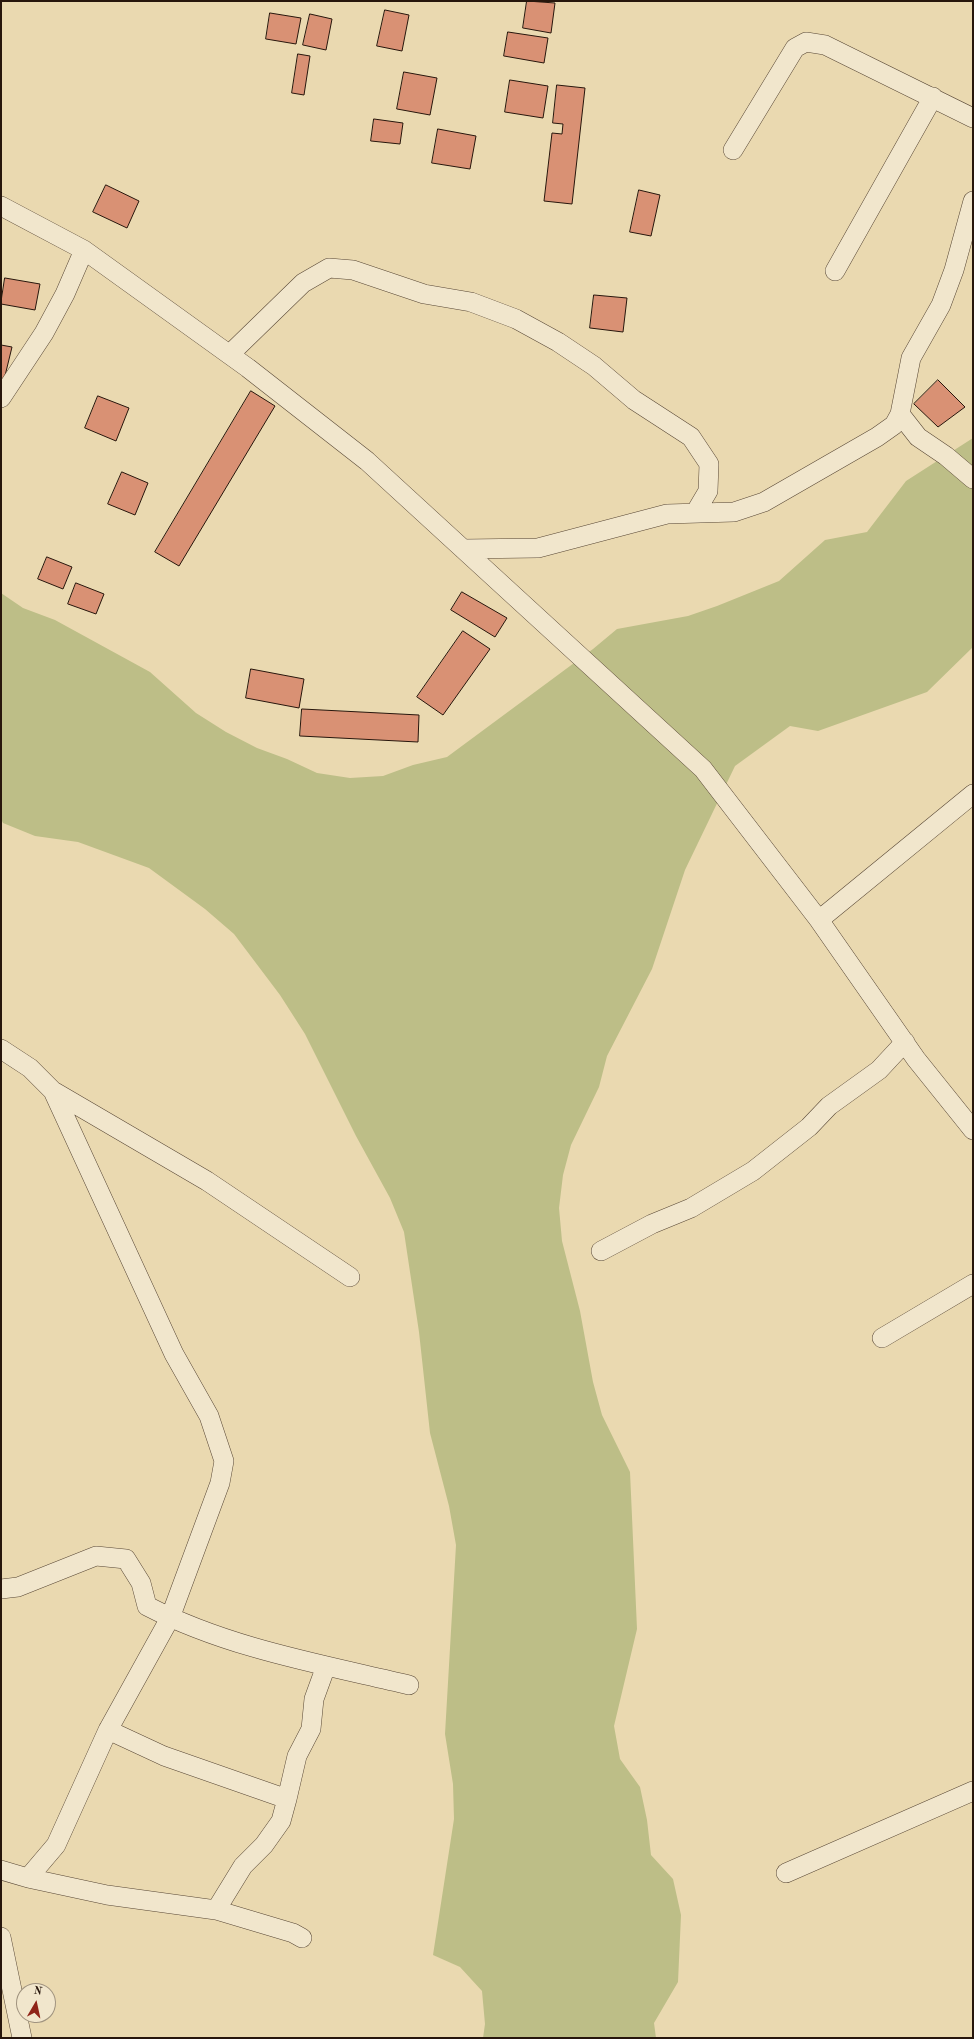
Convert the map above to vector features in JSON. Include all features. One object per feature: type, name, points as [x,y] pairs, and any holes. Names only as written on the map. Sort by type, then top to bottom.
[{"type":"street","points":[[733,150],[795,48],[806,42],[825,46],[973,118]]},
{"type":"street","points":[[835,271],[932,97]]},
{"type":"street","points":[[463,549],[538,548],[667,514],[734,512],[764,502],[877,437],[894,425],[900,414],[911,358],[941,304],[954,270],[973,201]]},
{"type":"street","points":[[1,206],[84,250],[230,354],[367,460],[703,769],[819,920],[905,1042],[973,1130]]},
{"type":"street","points":[[1,398],[44,333],[65,294],[84,250]]},
{"type":"street","points":[[230,354],[303,282],[329,268],[353,270],[424,294],[471,302],[516,319],[558,342],[594,366],[634,400],[691,437],[709,464],[708,491],[695,513]]},
{"type":"street","points":[[900,414],[918,437],[946,456],[973,478]]},
{"type":"street","points":[[819,920],[973,794]]},
{"type":"street","points":[[601,1251],[652,1224],[691,1208],[753,1171],[809,1127],[829,1106],[879,1070],[905,1042]]},
{"type":"street","points":[[1,1049],[30,1068],[53,1091],[207,1181],[350,1276]]},
{"type":"street","points":[[28,1878],[56,1845],[108,1730],[170,1618],[220,1483],[224,1461],[209,1416],[174,1354],[53,1091]]},
{"type":"street","points":[[882,1338],[973,1284]]},
{"type":"street","points":[[1,1589],[18,1588],[96,1556],[126,1559],[140,1584],[147,1606],[170,1618],[260,1650],[409,1685]]},
{"type":"street","points":[[216,1910],[243,1866],[264,1845],[281,1821],[297,1756],[311,1729],[314,1699],[326,1666]]},
{"type":"street","points":[[108,1730],[164,1756],[287,1799]]},
{"type":"street","points":[[786,1873],[973,1791]]},
{"type":"street","points":[[1,1870],[28,1878],[107,1895],[216,1910],[293,1933],[302,1938]]},
{"type":"street","points":[[1,1938],[8,2002],[22,2038]]},
{"type":"green space","points":[[973,438],[973,647],[927,692],[818,731],[790,726],[735,766],[685,870],[652,969],[607,1056],[599,1087],[571,1145],[563,1175],[559,1208],[562,1241],[580,1311],[593,1382],[602,1415],[630,1472],[637,1629],[614,1726],[620,1759],[640,1787],[647,1820],[651,1855],[673,1879],[681,1915],[678,1982],[654,2023],[656,2038],[483,2038],[485,2024],[482,1991],[460,1967],[433,1955],[454,1819],[453,1784],[445,1734],[456,1545],[449,1506],[430,1433],[419,1332],[404,1232],[390,1198],[356,1136],[305,1034],[280,995],[234,934],[205,909],[149,868],[78,842],[35,836],[3,823],[1,819],[1,593],[23,608],[55,620],[150,672],[196,713],[226,732],[257,748],[287,759],[317,773],[350,778],[383,776],[413,765],[447,757],[593,649],[617,629],[688,616],[717,606],[779,581],[825,540],[867,532],[906,481]]},
{"type":"building","points":[[527,1],[555,3],[551,33],[523,28]]},
{"type":"building","points":[[385,10],[409,15],[402,51],[377,46]]},
{"type":"building","points":[[270,13],[301,18],[296,44],[266,39]]},
{"type":"building","points":[[310,14],[332,19],[326,50],[303,45]]},
{"type":"building","points":[[508,32],[548,38],[544,63],[504,56]]},
{"type":"building","points":[[298,54],[310,56],[304,95],[292,93]]},
{"type":"building","points":[[404,72],[437,78],[430,115],[397,109]]},
{"type":"building","points":[[510,80],[548,86],[543,118],[505,112]]},
{"type":"building","points":[[557,85],[585,88],[572,204],[544,201],[552,133],[562,134],[563,124],[553,123]]},
{"type":"building","points":[[374,119],[403,123],[400,144],[371,141]]},
{"type":"building","points":[[438,129],[476,136],[470,169],[432,163]]},
{"type":"building","points":[[106,185],[139,201],[127,228],[93,212]]},
{"type":"building","points":[[639,190],[660,195],[651,236],[630,232]]},
{"type":"building","points":[[5,278],[40,284],[35,310],[1,304]]},
{"type":"building","points":[[594,295],[627,298],[623,332],[590,328]]},
{"type":"building","points":[[1,345],[12,347],[3,384],[1,383]]},
{"type":"building","points":[[938,380],[965,407],[938,427],[914,404]]},
{"type":"building","points":[[251,391],[275,406],[179,566],[155,552]]},
{"type":"building","points":[[98,396],[129,408],[116,441],[85,428]]},
{"type":"building","points":[[122,472],[148,483],[135,515],[108,504]]},
{"type":"building","points":[[47,557],[72,567],[63,589],[38,579]]},
{"type":"building","points":[[76,583],[104,594],[96,614],[68,604]]},
{"type":"building","points":[[462,592],[507,618],[495,637],[451,610]]},
{"type":"building","points":[[463,631],[490,649],[443,715],[417,697]]},
{"type":"building","points":[[251,669],[304,679],[299,708],[246,698]]},
{"type":"building","points":[[302,709],[419,715],[418,742],[300,736]]}]
